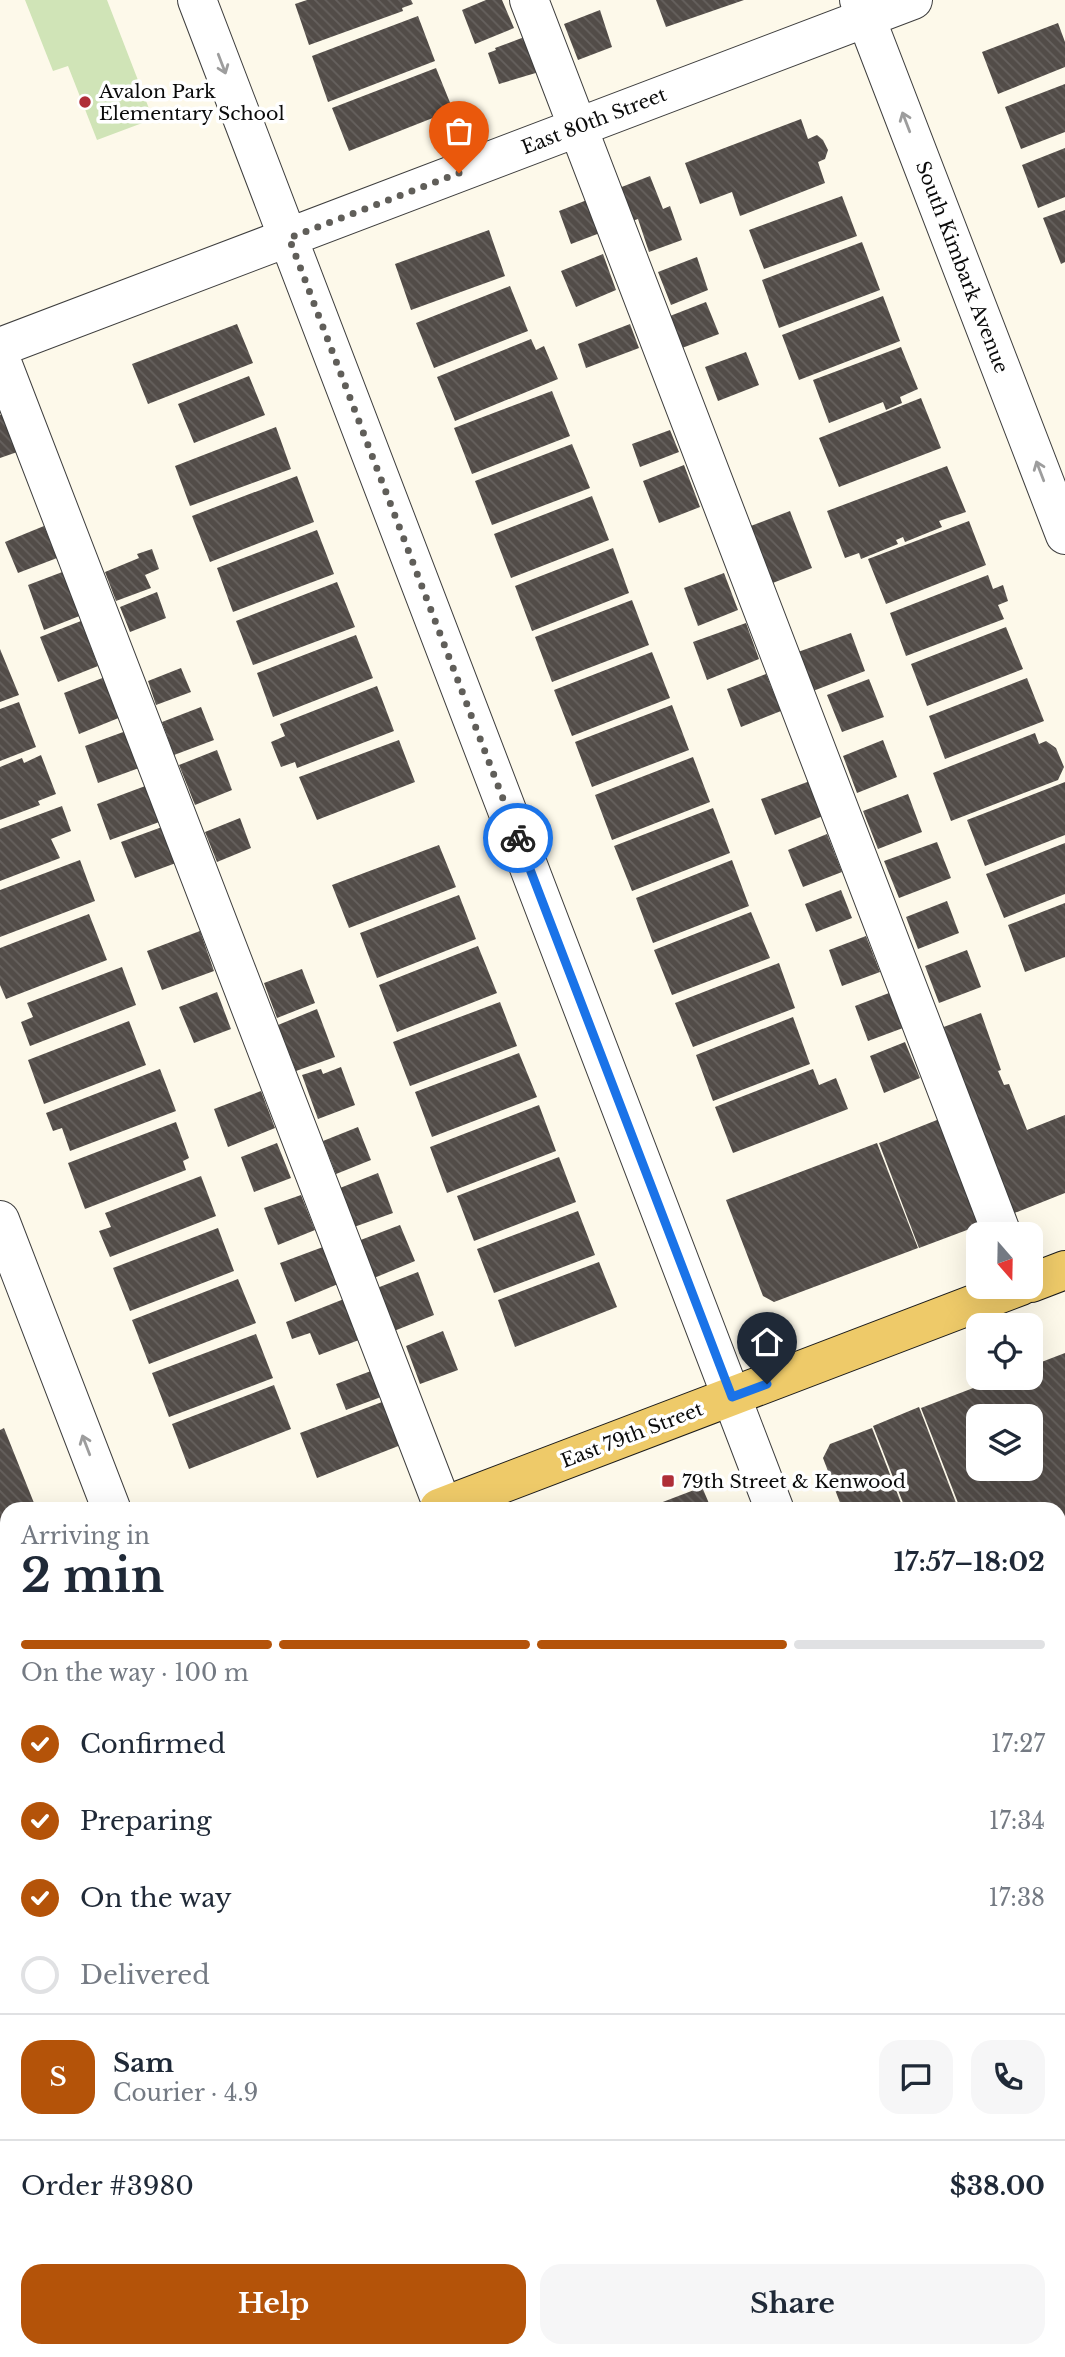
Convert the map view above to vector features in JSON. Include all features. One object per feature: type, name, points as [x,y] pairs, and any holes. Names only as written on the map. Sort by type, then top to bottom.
[{"type":"main road","points":[[1043,1278],[1065,1270]]},
{"type":"main road","name":"East 79th Street","points":[[457,1502],[987,1299]]},
{"type":"street","points":[[197,0],[772,1502]]},
{"type":"street","points":[[529,0],[997,1222]]},
{"type":"street","name":"East 80th Street","points":[[0,347],[578,128],[862,9],[913,0]]},
{"type":"street","name":"South Kimbark Avenue","points":[[862,9],[1065,535]]},
{"type":"street","points":[[0,357],[439,1502]]},
{"type":"street","points":[[0,1220],[109,1502]]},
{"type":"green space","points":[[25,0],[107,0],[153,119],[97,140],[68,66],[53,71]]},
{"type":"building","points":[[307,0],[411,0],[413,4],[402,8],[403,11],[309,45],[295,4]]},
{"type":"building","points":[[486,0],[502,0],[514,28],[475,44],[462,10]]},
{"type":"building","points":[[656,0],[744,0],[666,27]]},
{"type":"building","points":[[600,10],[612,47],[578,60],[564,24]]},
{"type":"building","points":[[418,16],[435,61],[328,102],[312,56]]},
{"type":"building","points":[[1058,23],[1065,42],[1065,67],[998,94],[982,52]]},
{"type":"building","points":[[527,36],[539,72],[499,84],[488,53]]},
{"type":"building","points":[[436,68],[453,110],[349,151],[332,108]]},
{"type":"building","points":[[1065,84],[1065,132],[1021,149],[1005,107]]},
{"type":"building","points":[[801,119],[808,139],[817,135],[828,150],[825,159],[818,162],[825,183],[740,216],[732,192],[700,204],[685,163]]},
{"type":"building","points":[[1065,148],[1065,197],[1038,208],[1022,165]]},
{"type":"building","points":[[650,176],[663,209],[670,206],[682,240],[649,252],[638,219],[632,221],[619,188]]},
{"type":"building","points":[[842,196],[857,236],[764,269],[749,230]]},
{"type":"building","points":[[587,200],[600,233],[571,244],[559,211]]},
{"type":"building","points":[[1065,210],[1065,262],[1061,264],[1043,218]]},
{"type":"building","points":[[489,230],[505,276],[411,310],[395,264]]},
{"type":"building","points":[[862,242],[880,290],[779,328],[762,280]]},
{"type":"building","points":[[603,254],[616,290],[576,307],[561,271]]},
{"type":"building","points":[[697,257],[708,290],[671,305],[658,272]]},
{"type":"building","points":[[510,286],[528,331],[434,368],[416,323]]},
{"type":"building","points":[[883,296],[900,341],[799,380],[782,335]]},
{"type":"building","points":[[706,302],[719,334],[682,348],[670,316]]},
{"type":"building","points":[[237,324],[253,363],[148,404],[132,364]]},
{"type":"building","points":[[630,324],[639,348],[586,368],[578,344]]},
{"type":"building","points":[[531,339],[536,350],[544,346],[558,379],[455,421],[437,377]]},
{"type":"building","points":[[901,347],[918,389],[900,397],[902,403],[886,410],[883,402],[829,423],[813,380]]},
{"type":"building","points":[[746,352],[759,385],[718,401],[705,367]]},
{"type":"building","points":[[249,376],[265,415],[194,443],[178,404]]},
{"type":"building","points":[[552,391],[570,436],[472,474],[454,428]]},
{"type":"building","points":[[921,398],[941,448],[839,487],[819,438]]},
{"type":"building","points":[[9,412],[23,450],[0,458],[0,415]]},
{"type":"building","points":[[276,427],[291,469],[190,506],[175,466]]},
{"type":"building","points":[[670,430],[679,452],[640,467],[632,444]]},
{"type":"building","points":[[572,444],[590,488],[492,525],[475,481]]},
{"type":"building","points":[[684,465],[700,507],[659,523],[643,481]]},
{"type":"building","points":[[947,466],[966,512],[939,521],[942,527],[905,542],[903,537],[896,540],[898,544],[861,559],[859,553],[845,558],[827,511]]},
{"type":"building","points":[[297,476],[314,522],[210,562],[192,516]]},
{"type":"building","points":[[592,496],[609,540],[511,578],[494,534]]},
{"type":"building","points":[[790,511],[812,568],[770,584],[748,527]]},
{"type":"building","points":[[969,521],[986,565],[886,604],[868,559]]},
{"type":"building","points":[[44,526],[57,558],[18,573],[5,542]]},
{"type":"building","points":[[317,530],[334,574],[233,612],[217,568]]},
{"type":"building","points":[[613,548],[629,593],[532,631],[515,586]]},
{"type":"building","points":[[152,549],[159,569],[145,575],[151,588],[116,601],[105,572],[139,558],[137,554]]},
{"type":"building","points":[[65,571],[82,615],[44,630],[28,585]]},
{"type":"building","points":[[724,573],[738,610],[698,626],[684,588]]},
{"type":"building","points":[[988,575],[993,589],[1003,585],[1008,601],[998,605],[1004,619],[906,656],[890,613]]},
{"type":"building","points":[[337,582],[355,627],[253,665],[236,621]]},
{"type":"building","points":[[157,592],[166,618],[130,632],[120,607]]},
{"type":"building","points":[[632,600],[649,645],[552,682],[535,637]]},
{"type":"building","points":[[81,621],[98,666],[58,682],[40,637]]},
{"type":"building","points":[[746,623],[759,659],[707,680],[693,642]]},
{"type":"building","points":[[1006,627],[1023,669],[927,706],[911,664]]},
{"type":"building","points":[[851,633],[865,671],[813,691],[798,652]]},
{"type":"building","points":[[356,635],[373,678],[273,717],[257,673]]},
{"type":"building","points":[[0,649],[19,695],[0,702]]},
{"type":"building","points":[[652,652],[670,698],[572,736],[554,690]]},
{"type":"building","points":[[181,668],[191,692],[156,705],[148,681]]},
{"type":"building","points":[[766,674],[781,711],[741,727],[727,689]]},
{"type":"building","points":[[105,677],[121,717],[79,734],[64,693]]},
{"type":"building","points":[[1027,678],[1044,721],[945,759],[929,716]]},
{"type":"building","points":[[869,679],[884,717],[842,732],[827,695]]},
{"type":"building","points":[[377,686],[394,731],[297,768],[295,762],[281,767],[271,742],[285,736],[280,724]]},
{"type":"building","points":[[19,702],[36,747],[0,761],[0,709]]},
{"type":"building","points":[[672,705],[689,750],[592,787],[575,742]]},
{"type":"building","points":[[201,707],[214,740],[174,755],[162,722]]},
{"type":"building","points":[[126,731],[139,768],[98,783],[85,746]]},
{"type":"building","points":[[1035,733],[1039,744],[1046,741],[1056,748],[1064,767],[1058,780],[951,821],[933,773]]},
{"type":"building","points":[[399,740],[415,782],[317,820],[299,777]]},
{"type":"building","points":[[883,740],[897,777],[857,793],[843,756]]},
{"type":"building","points":[[217,750],[232,790],[195,805],[179,765]]},
{"type":"building","points":[[41,755],[56,794],[38,801],[40,805],[0,820],[0,767],[22,758],[24,763]]},
{"type":"building","points":[[693,757],[710,802],[612,840],[595,795]]},
{"type":"building","points":[[810,781],[823,816],[775,835],[761,799]]},
{"type":"building","points":[[1065,782],[1065,835],[985,866],[967,820]]},
{"type":"building","points":[[148,785],[162,821],[110,840],[97,804]]},
{"type":"building","points":[[908,794],[922,832],[878,849],[863,811]]},
{"type":"building","points":[[62,806],[71,831],[51,839],[60,858],[0,881],[0,829]]},
{"type":"building","points":[[713,808],[730,853],[632,891],[614,846]]},
{"type":"building","points":[[240,818],[251,848],[217,862],[205,832]]},
{"type":"building","points":[[162,827],[176,863],[135,878],[121,842]]},
{"type":"building","points":[[827,834],[842,872],[803,887],[788,850]]},
{"type":"building","points":[[937,842],[951,878],[899,898],[884,861]]},
{"type":"building","points":[[1065,843],[1065,894],[1004,918],[986,874]]},
{"type":"building","points":[[439,845],[456,887],[349,928],[332,885]]},
{"type":"building","points":[[80,860],[95,901],[0,937],[0,890]]},
{"type":"building","points":[[732,860],[749,906],[653,943],[636,898]]},
{"type":"building","points":[[841,890],[852,918],[816,932],[805,904]]},
{"type":"building","points":[[459,895],[476,939],[377,978],[360,933]]},
{"type":"building","points":[[947,901],[959,933],[918,949],[906,917]]},
{"type":"building","points":[[1065,903],[1065,957],[1025,972],[1008,925]]},
{"type":"building","points":[[751,912],[770,958],[672,995],[654,950]]},
{"type":"building","points":[[89,914],[107,960],[6,999],[0,985],[0,948]]},
{"type":"building","points":[[200,931],[214,971],[162,990],[147,951]]},
{"type":"building","points":[[866,936],[880,972],[842,986],[829,950]]},
{"type":"building","points":[[478,946],[497,993],[397,1032],[379,985]]},
{"type":"building","points":[[967,950],[981,987],[939,1003],[925,966]]},
{"type":"building","points":[[779,963],[795,1008],[693,1047],[675,1003]]},
{"type":"building","points":[[122,967],[136,1005],[30,1046],[21,1022],[33,1017],[27,1003]]},
{"type":"building","points":[[302,969],[315,1003],[277,1018],[264,983]]},
{"type":"building","points":[[217,992],[231,1029],[194,1043],[179,1007]]},
{"type":"building","points":[[889,993],[903,1028],[868,1041],[855,1006]]},
{"type":"building","points":[[500,1002],[517,1046],[410,1086],[393,1042]]},
{"type":"building","points":[[317,1009],[335,1057],[296,1071],[278,1025]]},
{"type":"building","points":[[981,1013],[1001,1070],[998,1071],[1004,1085],[1009,1084],[1027,1130],[1065,1115],[1065,1193],[1012,1214],[941,1028]]},
{"type":"building","points":[[793,1017],[810,1064],[713,1101],[696,1055]]},
{"type":"building","points":[[129,1021],[146,1065],[44,1104],[28,1060]]},
{"type":"building","points":[[905,1042],[920,1078],[884,1093],[870,1056]]},
{"type":"building","points":[[519,1053],[537,1097],[432,1137],[415,1092]]},
{"type":"building","points":[[341,1067],[355,1105],[318,1119],[302,1075],[321,1069],[323,1074]]},
{"type":"building","points":[[160,1069],[176,1111],[70,1151],[62,1128],[53,1131],[46,1113]]},
{"type":"building","points":[[813,1069],[819,1085],[836,1078],[848,1109],[733,1153],[715,1107]]},
{"type":"building","points":[[261,1091],[275,1128],[228,1147],[214,1109]]},
{"type":"building","points":[[539,1105],[556,1151],[447,1193],[430,1147]]},
{"type":"building","points":[[942,1118],[982,1222],[966,1222],[966,1230],[919,1248],[879,1143]]},
{"type":"building","points":[[176,1122],[189,1158],[183,1161],[186,1170],[85,1209],[68,1163]]},
{"type":"building","points":[[358,1127],[371,1160],[336,1174],[323,1141]]},
{"type":"building","points":[[277,1143],[291,1178],[254,1192],[241,1157]]},
{"type":"building","points":[[877,1143],[918,1248],[774,1302],[763,1296],[726,1200]]},
{"type":"building","points":[[559,1157],[576,1202],[474,1241],[457,1196]]},
{"type":"building","points":[[378,1173],[393,1213],[354,1227],[340,1188]]},
{"type":"building","points":[[201,1176],[216,1216],[110,1257],[99,1231],[111,1227],[105,1213]]},
{"type":"building","points":[[301,1195],[315,1230],[278,1245],[264,1208]]},
{"type":"building","points":[[578,1211],[595,1255],[494,1293],[477,1249]]},
{"type":"building","points":[[400,1225],[415,1261],[374,1278],[358,1241]]},
{"type":"building","points":[[218,1228],[234,1271],[130,1311],[113,1268]]},
{"type":"building","points":[[323,1247],[338,1284],[295,1302],[280,1263]]},
{"type":"building","points":[[599,1262],[617,1307],[515,1347],[498,1300]]},
{"type":"building","points":[[418,1272],[434,1315],[394,1331],[377,1288]]},
{"type":"building","points":[[238,1279],[256,1323],[149,1364],[132,1320]]},
{"type":"building","points":[[344,1299],[359,1340],[319,1355],[310,1333],[292,1339],[286,1322]]},
{"type":"building","points":[[443,1331],[458,1370],[420,1384],[406,1346]]},
{"type":"building","points":[[256,1334],[273,1378],[169,1417],[152,1373]]},
{"type":"building","points":[[1065,1353],[1065,1502],[958,1502],[921,1408],[968,1390],[1043,1390],[1043,1361]]},
{"type":"building","points":[[371,1371],[381,1397],[346,1410],[336,1384]]},
{"type":"building","points":[[274,1385],[291,1429],[189,1469],[172,1424]]},
{"type":"building","points":[[390,1399],[406,1443],[317,1478],[300,1433]]},
{"type":"building","points":[[919,1407],[956,1502],[903,1502],[873,1426]]},
{"type":"building","points":[[4,1428],[34,1502],[0,1502],[0,1430]]},
{"type":"building","points":[[872,1428],[901,1502],[840,1502],[823,1458],[830,1444]]},
{"type":"building","points":[[702,1487],[708,1502],[663,1502]]},
{"type":"way so far","points":[[459,173],[289,238],[518,838]]},
{"type":"place","name":"Avalon Park Elementary School","points":[[85,102]]},
{"type":"place","name":"79th Street & Kenwood","points":[[668,1481]]},
{"type":"route","points":[[518,838],[732,1397],[767,1384]]}]
